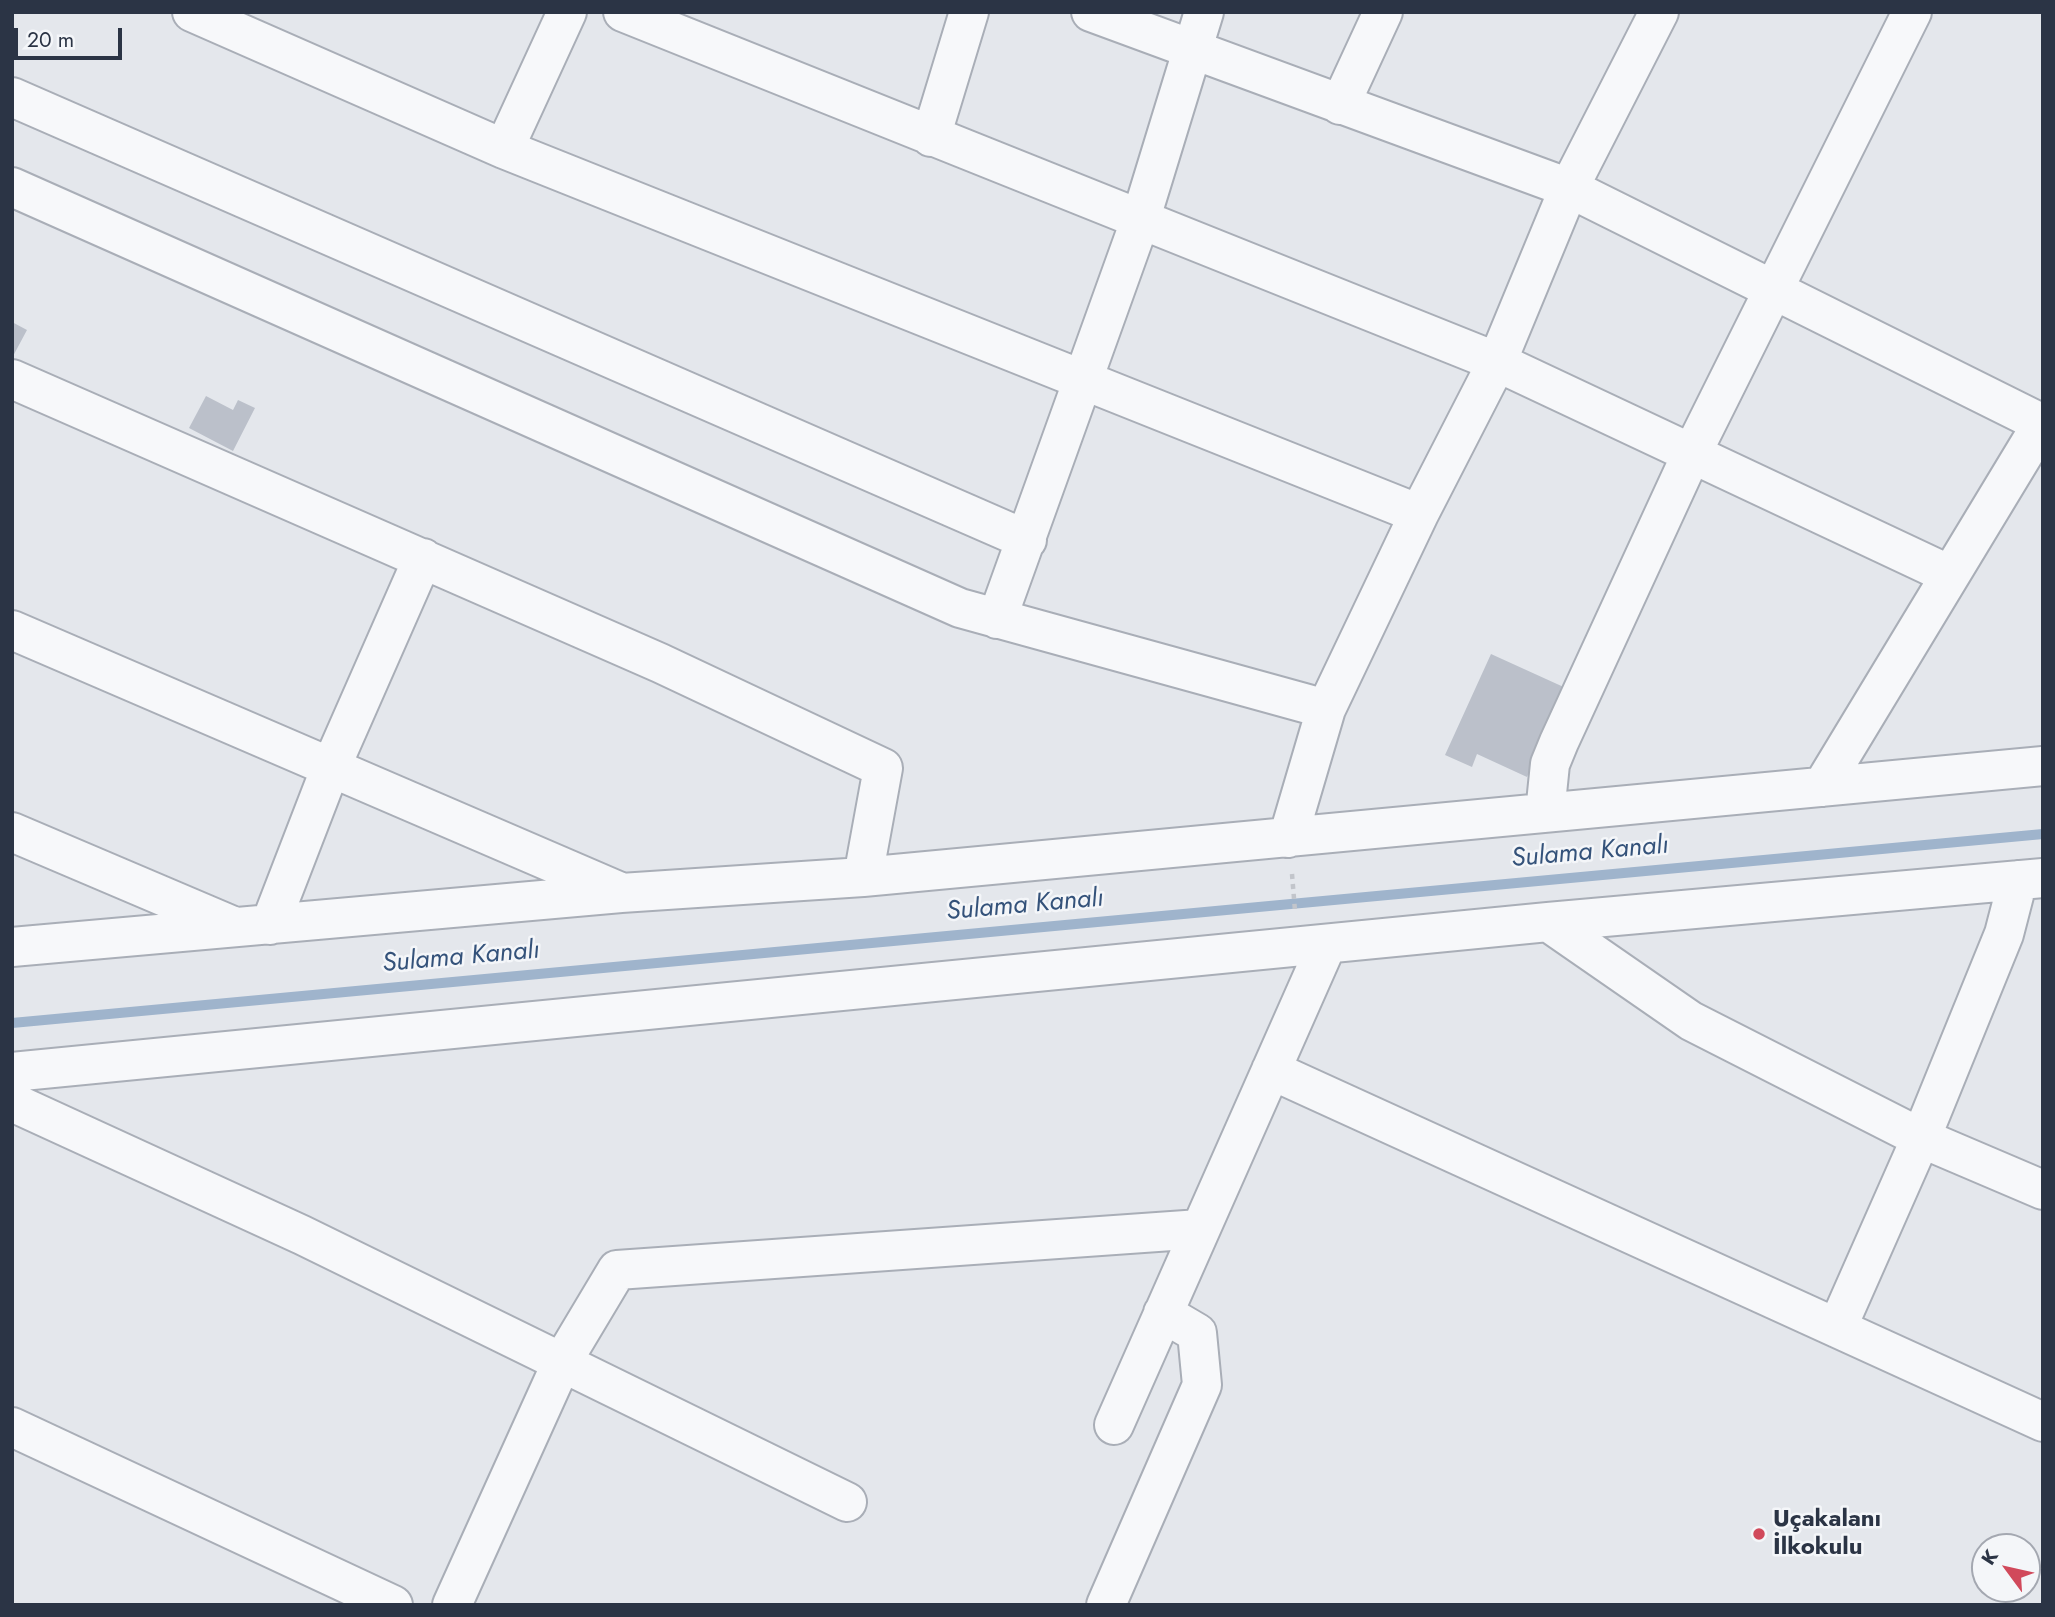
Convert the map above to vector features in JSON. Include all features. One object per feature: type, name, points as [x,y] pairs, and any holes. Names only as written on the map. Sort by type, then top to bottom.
[{"type":"street","points":[[192,12],[504,149],[1419,514]]},
{"type":"street","points":[[504,149],[567,12]]},
{"type":"street","points":[[623,12],[1497,362],[1950,575]]},
{"type":"street","points":[[931,137],[969,12]]},
{"type":"street","points":[[1091,12],[1569,188],[2043,423],[1822,787]]},
{"type":"street","points":[[997,619],[1140,220],[1204,12]]},
{"type":"street","points":[[1340,105],[1382,12]]},
{"type":"street","points":[[1290,854],[1326,709],[1419,514],[1497,362],[1569,188],[1658,12]]},
{"type":"street","points":[[1545,813],[1550,764],[1559,742],[1692,453],[1912,12]]},
{"type":"street","points":[[12,97],[1027,540]]},
{"type":"street","points":[[12,187],[960,608],[1326,709]]},
{"type":"street","points":[[12,379],[660,663],[883,768],[863,877]]},
{"type":"street","points":[[254,926],[331,767],[423,558]]},
{"type":"street","points":[[12,630],[621,893]]},
{"type":"street","points":[[12,947],[621,893],[1290,854],[1545,813],[2043,766]]},
{"type":"street","points":[[12,832],[254,926]]},
{"type":"street","points":[[12,1072],[1548,922],[2030,879]]},
{"type":"street","points":[[1838,1328],[1921,1138],[2004,934],[2030,879]]},
{"type":"street","points":[[1548,922],[1691,1021],[1921,1138],[2043,1190]]},
{"type":"street","points":[[1114,1425],[1327,944]]},
{"type":"street","points":[[1271,1070],[2043,1422]]},
{"type":"street","points":[[12,1102],[302,1235],[848,1502]]},
{"type":"street","points":[[452,1605],[562,1362],[617,1270],[1200,1229]]},
{"type":"street","points":[[1106,1605],[1202,1385],[1196,1333],[1163,1313]]},
{"type":"street","points":[[12,1427],[393,1605]]},
{"type":"path","points":[[1290,854],[1295,918]]},
{"type":"building","points":[[12,322],[27,330],[12,358]]},
{"type":"building","points":[[206,396],[233,410],[238,400],[255,408],[233,451],[189,428]]},
{"type":"building","points":[[1491,654],[1568,689],[1527,777],[1477,754],[1472,767],[1445,755]]},
{"type":"waterway","name":"Sulama Kanalı","points":[[12,1023],[2043,834]]},
{"type":"place","name":"Uçakalanı İlkokulu","points":[[1759,1534]]}]
